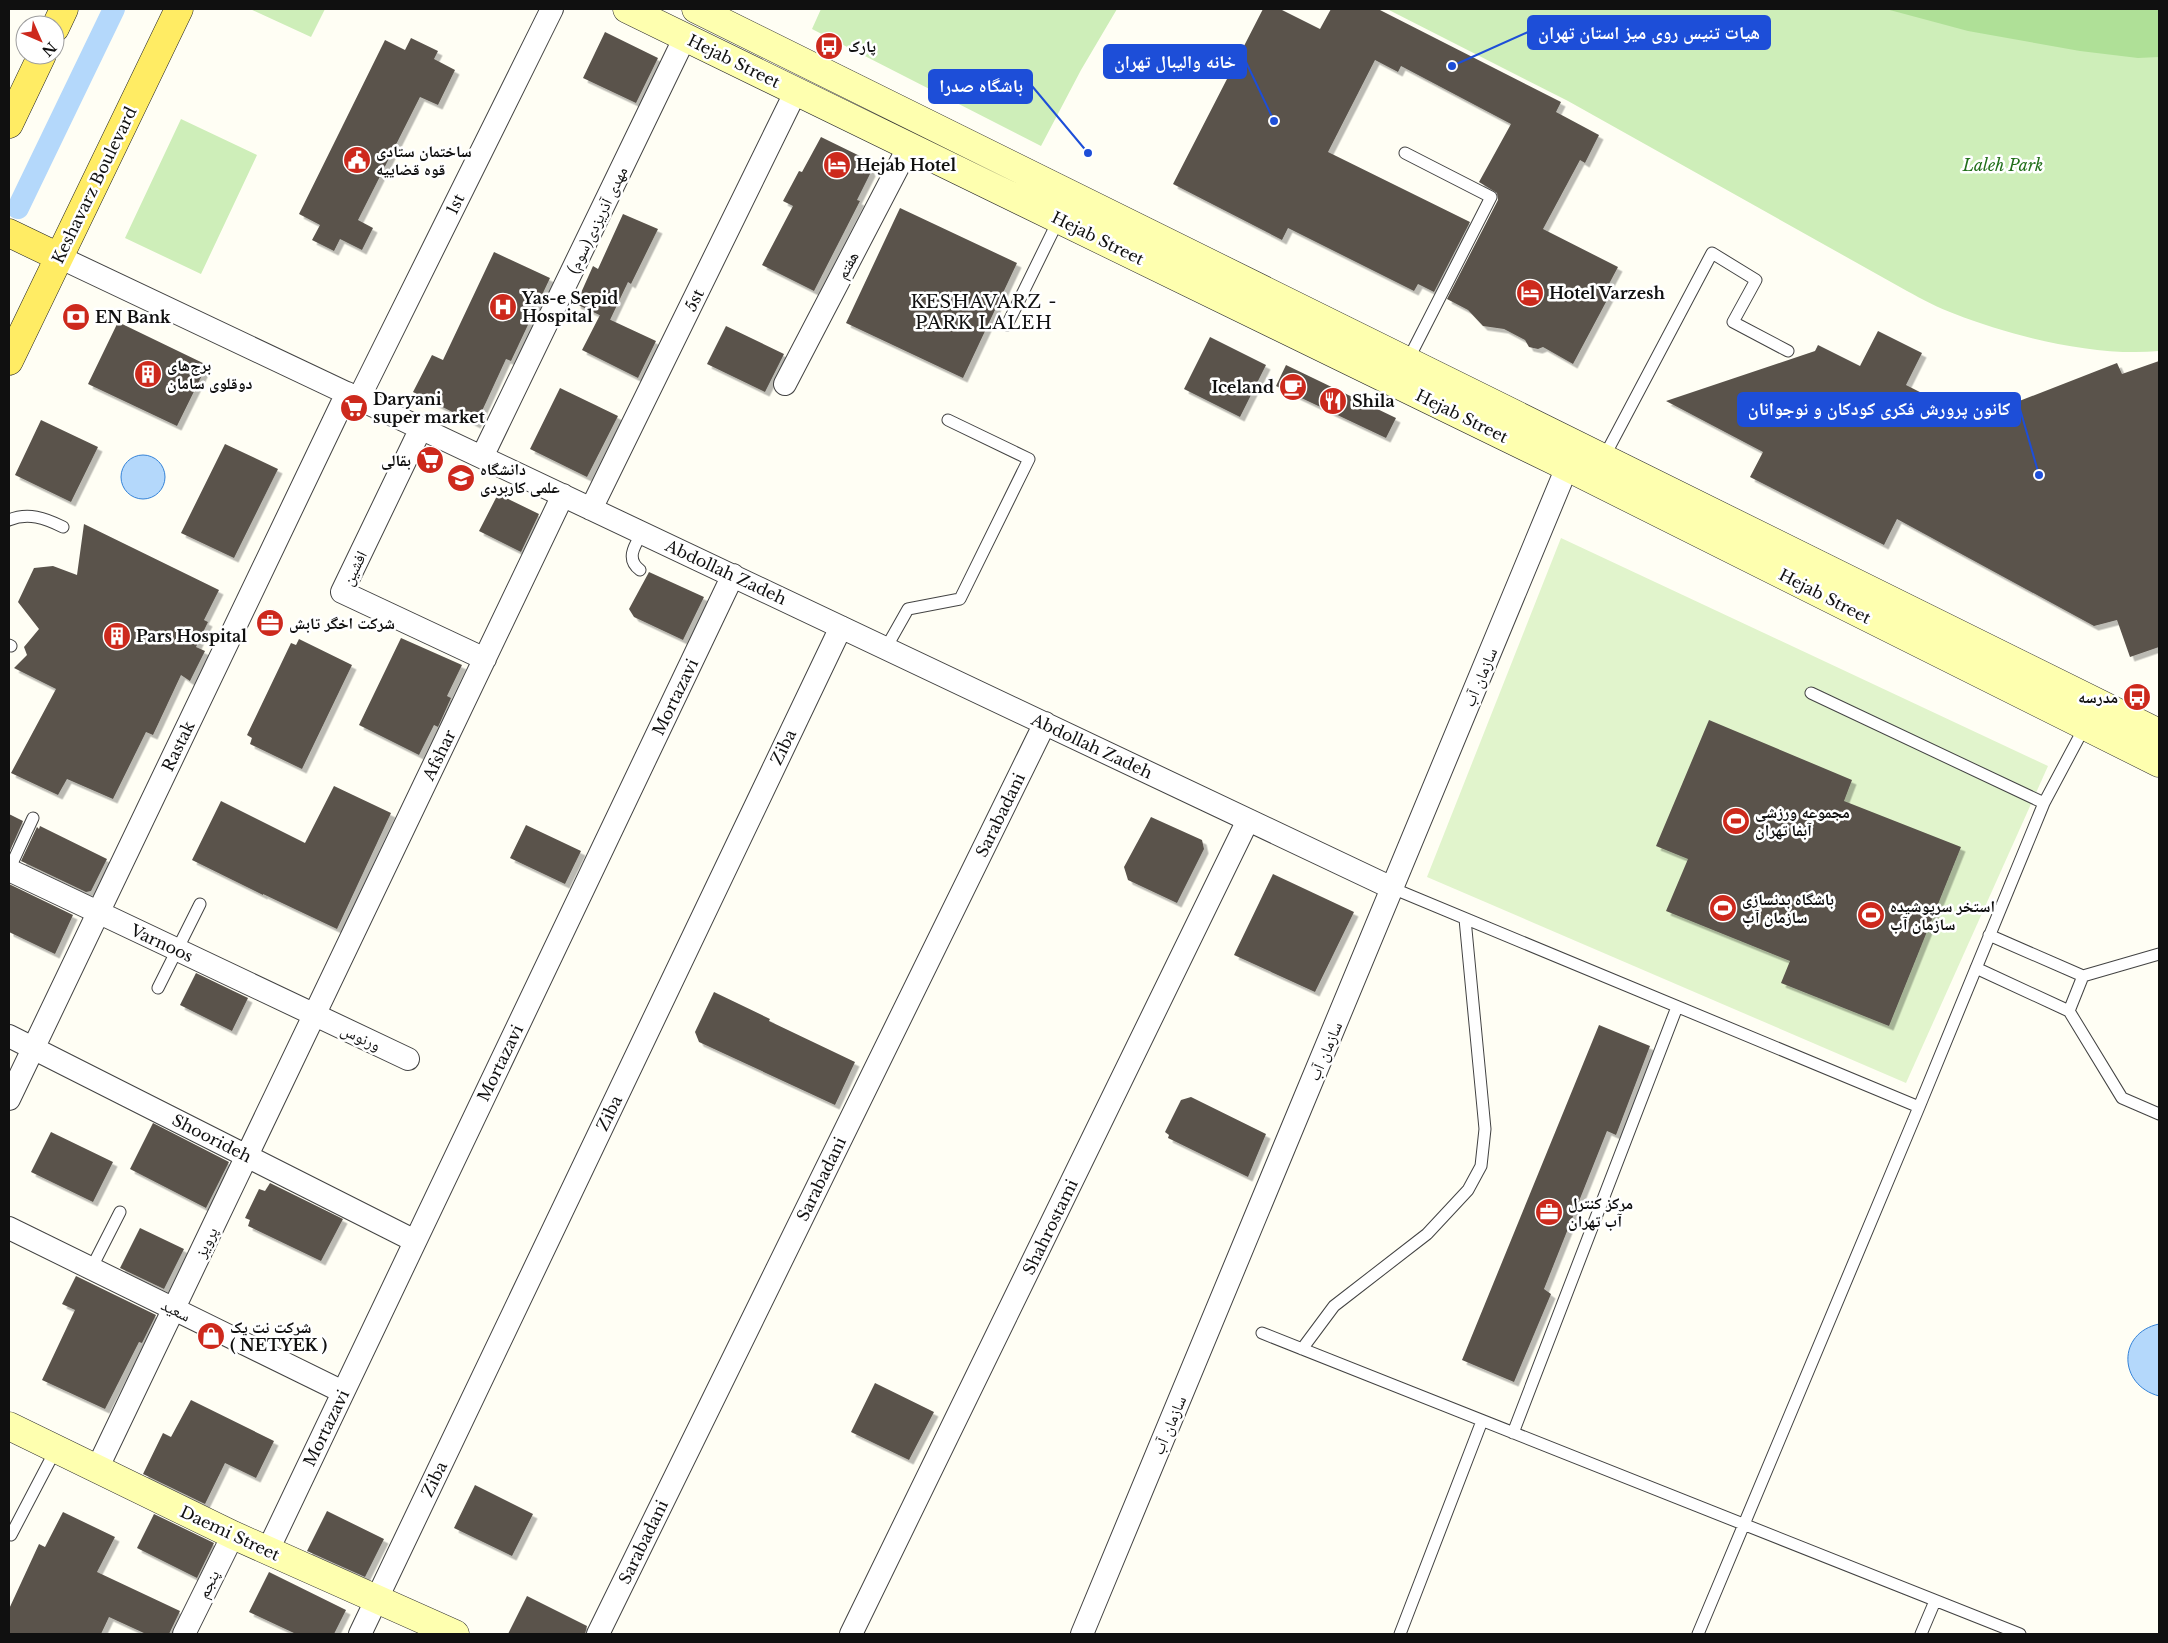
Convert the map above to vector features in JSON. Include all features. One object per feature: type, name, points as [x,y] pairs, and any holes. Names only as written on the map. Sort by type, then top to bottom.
[{"type":"main road","name":"Keshavarz Boulevard","points":[[9,361],[180,9]]},
{"type":"main road","name":"Hejab Street","points":[[627,9],[1059,219],[1572,457],[2091,714],[2159,733]]},
{"type":"main road","points":[[685,37],[697,9]]},
{"type":"main road","name":"Hejab Street","points":[[697,9],[1407,362],[1572,457],[1603,459],[2091,714],[2159,763]]},
{"type":"main road","points":[[9,124],[37,65]]},
{"type":"main road","points":[[969,175],[981,150]]},
{"type":"main road","points":[[9,233],[59,256]]},
{"type":"main road","name":"Daemi Street","points":[[9,1426],[233,1535],[455,1634]]},
{"type":"street","name":"1st","points":[[353,396],[552,9]]},
{"type":"street","name":"مهدی آذریزدی(سوم)","points":[[482,457],[685,37]]},
{"type":"street","name":"5st","points":[[591,508],[796,91]]},
{"type":"street","name":"هفتم","points":[[785,384],[910,146]]},
{"type":"street","name":"Abdollah Zadeh","points":[[59,256],[1392,888]]},
{"type":"street","name":"Rastak","points":[[9,1099],[98,912],[353,396]]},
{"type":"street","name":"افشین","points":[[421,428],[342,592],[485,659]]},
{"type":"street","name":"سازمان آب","points":[[1082,1634],[1572,457]]},
{"type":"street","name":"Afshar","points":[[315,1015],[563,495]]},
{"type":"street","name":"Mortazavi","points":[[268,1550],[733,576]]},
{"type":"street","name":"Ziba","points":[[360,1634],[841,627]]},
{"type":"street","name":"Sarabadani","points":[[598,1634],[1045,723]]},
{"type":"street","name":"Shahrostami","points":[[851,1634],[1248,820]]},
{"type":"street","name":"Varnoos","points":[[9,870],[315,1015]]},
{"type":"street","name":"ورنوس","points":[[315,1015],[408,1059]]},
{"type":"street","name":"پرویز","points":[[97,1469],[315,1015]]},
{"type":"street","name":"Shoorideh","points":[[9,1036],[415,1241]]},
{"type":"street","name":"سعید","points":[[9,1228],[344,1392]]},
{"type":"street","name":"پنجم","points":[[184,1634],[233,1535]]},
{"type":"lane","points":[[1405,153],[1491,198],[1407,362]]},
{"type":"lane","points":[[1007,325],[1059,219]]},
{"type":"lane","points":[[1603,459],[1712,253],[1756,280],[1733,322],[1788,351]]},
{"type":"lane","points":[[886,648],[908,609],[960,599],[1029,458],[948,420]]},
{"type":"lane","points":[[9,520],[20,516],[44,517],[63,527]]},
{"type":"lane","points":[[640,570],[632,562],[631,555],[642,532]]},
{"type":"lane","points":[[1811,693],[2044,803]]},
{"type":"lane","points":[[1698,1634],[1742,1524],[1918,1108],[2044,803],[2091,714]]},
{"type":"lane","points":[[9,870],[33,818]]},
{"type":"lane","points":[[1392,888],[1918,1108]]},
{"type":"lane","points":[[158,988],[200,904]]},
{"type":"lane","points":[[1302,1349],[1334,1306],[1427,1234],[1468,1190],[1481,1166],[1485,1130],[1465,918]]},
{"type":"lane","points":[[1989,935],[2083,976],[2159,954]]},
{"type":"lane","points":[[1976,968],[2069,1011],[2122,1098],[2159,1114]]},
{"type":"lane","points":[[2069,1011],[2083,976]]},
{"type":"lane","points":[[1513,1433],[1677,1007]]},
{"type":"lane","points":[[91,1269],[120,1212]]},
{"type":"lane","points":[[1262,1333],[2020,1634]]},
{"type":"lane","points":[[1400,1634],[1482,1421]]},
{"type":"lane","points":[[11,1535],[56,1448]]},
{"type":"lane","points":[[1921,1634],[1934,1600]]},
{"type":"green space","points":[[250,9],[325,9],[311,37]]},
{"type":"green space","points":[[821,9],[1117,9],[1081,70],[1041,146],[812,29]]},
{"type":"green space","name":"Laleh Park","points":[[1387,9],[2159,9],[2159,351],[2109,351],[2056,343],[2003,330],[1942,309],[1568,101]]},
{"type":"green space","points":[[1886,9],[2159,9],[2159,57],[2138,58],[2080,51],[1968,31]]},
{"type":"green space","points":[[181,119],[257,155],[201,274],[125,238]]},
{"type":"green space","name":"مجموعه ورزشی آبفا تهران","points":[[1561,538],[2048,766],[1906,1083],[1427,877]]},
{"type":"water","points":[[139,455],[147,455],[159,461],[165,477],[159,493],[147,499],[139,499],[127,493],[121,481],[121,473],[127,461]]},
{"type":"water","points":[[2159,1324],[2159,1396],[2146,1390],[2136,1381],[2130,1371],[2128,1359],[2130,1348],[2136,1338],[2145,1329]]},
{"type":"building","points":[[1263,9],[1280,9],[1320,29],[1331,9],[1378,9],[1561,102],[1556,112],[1599,135],[1585,163],[1580,160],[1543,229],[1618,267],[1609,284],[1614,287],[1573,364],[1543,347],[1538,349],[1529,347],[1525,340],[1504,329],[1483,326],[1468,310],[1447,299],[1498,200],[1497,193],[1479,182],[1511,124],[1401,66],[1398,72],[1375,60],[1328,152],[1470,222],[1434,292],[1418,284],[1414,291],[1288,228],[1282,240],[1173,184]]},
{"type":"building","points":[[605,32],[658,58],[636,103],[583,78]]},
{"type":"building","name":"ساختمان ستادی قوه قضاییه","points":[[411,38],[438,51],[434,59],[455,70],[438,105],[420,97],[358,220],[373,228],[362,250],[340,239],[334,251],[312,240],[320,225],[299,214],[385,40],[405,50]]},
{"type":"building","points":[[821,137],[866,159],[871,172],[857,200],[860,201],[814,291],[762,265],[793,206],[783,201],[799,171],[802,172]]},
{"type":"building","points":[[900,208],[1017,263],[963,378],[846,323]]},
{"type":"building","points":[[623,214],[658,229],[631,284],[628,282],[610,320],[576,304],[593,266],[598,269]]},
{"type":"building","points":[[494,252],[550,278],[511,361],[506,359],[476,424],[413,392],[432,355],[443,360]]},
{"type":"building","points":[[600,315],[656,341],[638,378],[582,350]]},
{"type":"building","name":"برج‌های دوقلوی سامان","points":[[118,322],[207,365],[177,426],[88,384]]},
{"type":"building","points":[[726,326],[784,354],[765,392],[707,364]]},
{"type":"building","points":[[1878,331],[1922,353],[1906,385],[1973,419],[2117,363],[2122,374],[2159,361],[2159,647],[2130,657],[2117,620],[2094,626],[1897,519],[1884,545],[1750,477],[1763,452],[1666,401],[1815,351],[1818,345],[1860,366]]},
{"type":"building","points":[[1210,337],[1266,365],[1240,417],[1184,389]]},
{"type":"building","points":[[1286,365],[1396,418],[1386,438],[1276,386]]},
{"type":"building","points":[[560,388],[618,416],[587,477],[530,449]]},
{"type":"building","points":[[41,420],[98,447],[71,502],[15,475]]},
{"type":"building","points":[[225,444],[278,469],[234,558],[181,533]]},
{"type":"building","points":[[498,494],[539,514],[521,552],[479,531]]},
{"type":"building","name":"Pars Hospital","points":[[84,524],[219,590],[204,620],[208,622],[196,647],[205,651],[190,681],[181,675],[153,735],[146,732],[113,799],[67,779],[58,795],[11,773],[56,689],[14,668],[27,655],[24,647],[39,629],[18,602],[34,568],[53,566],[77,575]]},
{"type":"building","points":[[649,572],[704,597],[683,640],[634,617],[629,609]]},
{"type":"building","points":[[401,638],[462,665],[447,696],[451,698],[438,727],[434,725],[419,755],[359,725]]},
{"type":"building","points":[[299,639],[352,665],[302,769],[250,744],[252,738],[247,735],[291,643],[296,645]]},
{"type":"building","points":[[1709,720],[1852,780],[1844,801],[1961,847],[1889,1026],[1781,983],[1790,961],[1666,911],[1688,859],[1656,846]]},
{"type":"building","points":[[334,786],[391,813],[337,929],[192,860],[221,801],[305,843]]},
{"type":"building","points":[[9,814],[23,821],[9,853]]},
{"type":"building","points":[[1151,817],[1202,840],[1204,849],[1177,903],[1128,880],[1124,867]]},
{"type":"building","points":[[526,825],[581,851],[565,884],[510,858]]},
{"type":"building","points":[[40,826],[107,859],[91,891],[86,892],[21,861],[37,827],[39,829]]},
{"type":"building","points":[[1273,874],[1354,912],[1315,992],[1234,955]]},
{"type":"building","points":[[9,884],[73,915],[55,954],[9,932]]},
{"type":"building","points":[[196,973],[248,998],[232,1031],[180,1005]]},
{"type":"building","points":[[714,992],[770,1019],[769,1021],[855,1062],[835,1105],[699,1042],[695,1032]]},
{"type":"building","name":"مرکز کنترل آب تهران","points":[[1599,1025],[1650,1046],[1616,1135],[1607,1131],[1544,1289],[1551,1294],[1514,1382],[1462,1360]]},
{"type":"building","points":[[1191,1097],[1266,1134],[1248,1177],[1168,1138],[1169,1135],[1165,1132],[1181,1100]]},
{"type":"building","points":[[153,1123],[229,1162],[206,1208],[130,1169]]},
{"type":"building","points":[[51,1132],[113,1162],[93,1202],[31,1172]]},
{"type":"building","points":[[270,1183],[343,1219],[321,1261],[248,1226],[250,1220],[245,1218],[259,1189],[265,1191]]},
{"type":"building","points":[[140,1228],[184,1249],[164,1289],[120,1268]]},
{"type":"building","points":[[76,1276],[156,1315],[142,1343],[139,1342],[105,1409],[42,1380],[75,1310],[62,1304]]},
{"type":"building","points":[[875,1383],[934,1412],[909,1460],[851,1432]]},
{"type":"building","points":[[191,1400],[274,1441],[256,1478],[225,1463],[205,1504],[143,1474],[163,1433],[171,1437]]},
{"type":"building","points":[[475,1485],[533,1514],[512,1556],[454,1528]]},
{"type":"building","points":[[327,1511],[384,1539],[365,1577],[307,1551]]},
{"type":"building","points":[[63,1512],[115,1537],[97,1572],[180,1611],[169,1634],[146,1634],[109,1617],[101,1634],[9,1634],[9,1609],[39,1544],[45,1547]]},
{"type":"building","points":[[154,1514],[214,1543],[197,1578],[137,1548]]},
{"type":"building","points":[[269,1572],[346,1610],[334,1634],[296,1634],[249,1612]]},
{"type":"building","points":[[527,1596],[587,1626],[585,1634],[508,1634]]},
{"type":"waterway","points":[[18,208],[114,9]]},
{"type":"place","name":"پارک","points":[[829,46]]},
{"type":"place","name":"هیات تنیس روی میز استان تهران","points":[[1452,66]]},
{"type":"place","name":"خانه والیبال تهران","points":[[1274,121]]},
{"type":"place","name":"باشگاه صدرا","points":[[1088,153]]},
{"type":"place","name":"ساختمان ستادی قوه قضاییه","points":[[357,160]]},
{"type":"place","name":"Hejab Hotel","points":[[837,165]]},
{"type":"place","name":"Hotel Varzesh","points":[[1530,293]]},
{"type":"place","name":"Yas-e Sepid Hospital","points":[[503,307]]},
{"type":"place","name":"EN Bank","points":[[76,317]]},
{"type":"place","name":"برج‌های دوقلوی سامان","points":[[148,374]]},
{"type":"place","name":"Iceland","points":[[1293,387]]},
{"type":"place","name":"Shila","points":[[1333,401]]},
{"type":"place","name":"Daryani super market","points":[[354,408]]},
{"type":"place","name":"بقالی","points":[[430,460]]},
{"type":"place","name":"کانون پرورش فکری کودکان و نوجوانان","points":[[2039,475]]},
{"type":"place","name":"دانشگاه علمی کاربردی","points":[[461,478]]},
{"type":"place","name":"شرکت اخگر تابش","points":[[270,623]]},
{"type":"place","name":"Pars Hospital","points":[[117,636]]},
{"type":"place","name":"مدرسه","points":[[2137,697]]},
{"type":"place","name":"مجموعه ورزشی آبفا تهران","points":[[1736,821]]},
{"type":"place","name":"باشگاه بدنسازی سازمان آب","points":[[1723,908]]},
{"type":"place","name":"استخر سرپوشیده سازمان آب","points":[[1871,915]]},
{"type":"place","name":"مرکز کنترل آب تهران","points":[[1549,1212]]},
{"type":"place","name":"شرکت نت یک ( NETYEK )","points":[[211,1336]]},
{"type":"district","name":"KESHAVARZ - PARK LALEH","points":[[984,312]]}]
